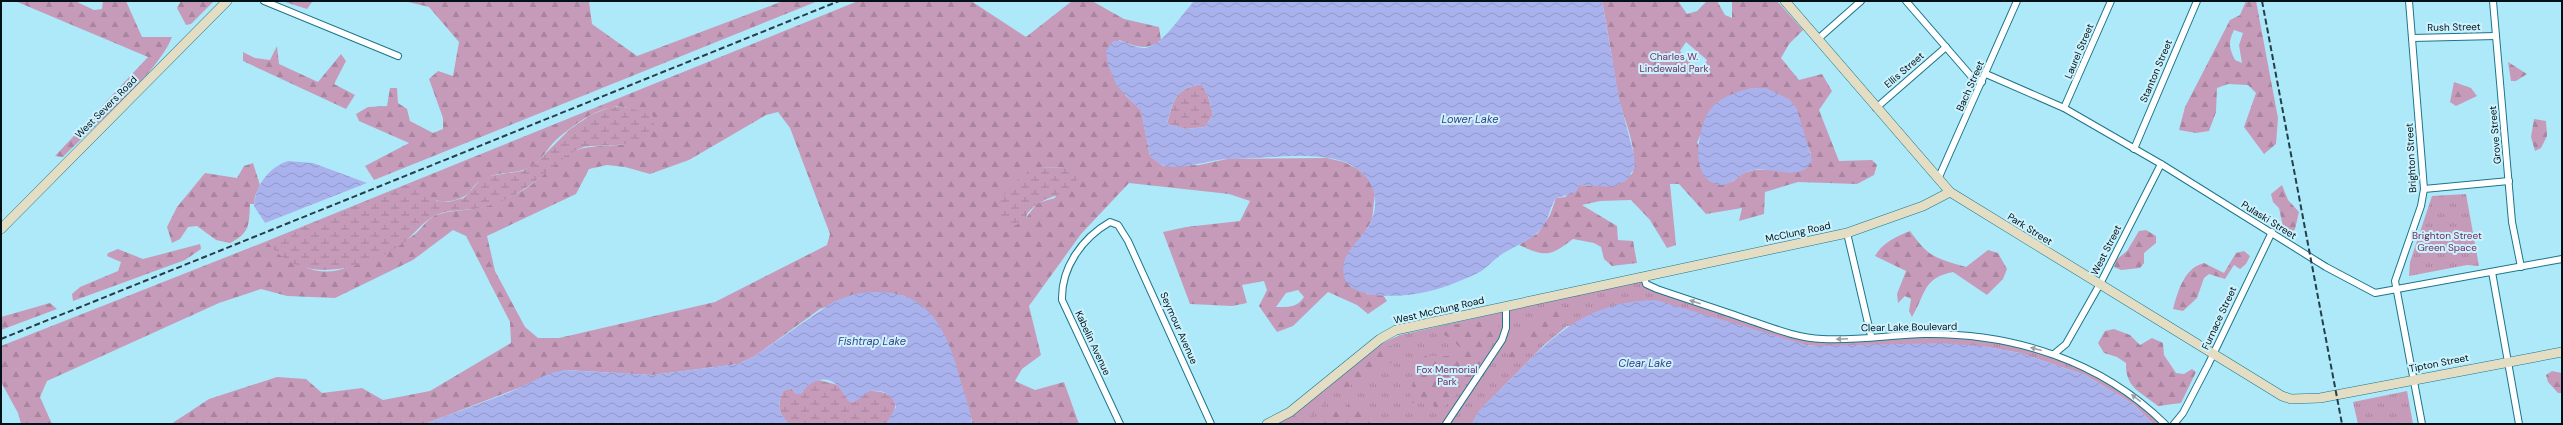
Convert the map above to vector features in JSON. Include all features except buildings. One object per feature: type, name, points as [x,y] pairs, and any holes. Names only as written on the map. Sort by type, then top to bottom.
[{"type":"street","name":"West Severs Road","points":[[1,230],[227,1]]},
{"type":"street","points":[[264,1],[398,56]]},
{"type":"street","name":"Park Street","points":[[1785,1],[1876,108],[1939,177],[1950,192],[2282,396],[2291,399],[2320,398]]},
{"type":"street","points":[[1818,39],[1861,1]]},
{"type":"street","points":[[1906,1],[1975,79],[1982,82]]},
{"type":"street","name":"Bach Street","points":[[1939,177],[2018,1]]},
{"type":"street","name":"Laurel Street","points":[[2064,108],[2112,1]]},
{"type":"street","name":"Stanton Street","points":[[2134,149],[2197,1]]},
{"type":"street","name":"Brighton Street","points":[[2409,1],[2424,189],[2419,212],[2396,275],[2397,289],[2422,424]]},
{"type":"street","name":"Grove Street","points":[[2493,1],[2512,222],[2520,267]]},
{"type":"street","name":"Rush Street","points":[[2412,38],[2496,36]]},
{"type":"street","name":"Ellis Street","points":[[1876,108],[1946,47]]},
{"type":"street","name":"Pulaski Street","points":[[1986,74],[2064,108],[2161,164],[2326,267],[2375,293],[2562,259]]},
{"type":"street","name":"West Street","points":[[2054,354],[2066,344],[2100,284],[2161,164]]},
{"type":"street","points":[[2424,189],[2508,181]]},
{"type":"street","name":"McClung Road","points":[[1644,277],[1847,233],[1923,206],[1950,192]]},
{"type":"street","name":"Seymour Avenue","points":[[1067,269],[1088,240],[1110,222],[1118,225],[1128,241],[1211,424]]},
{"type":"street","name":"Furnace Street","points":[[2180,424],[2183,413],[2272,232]]},
{"type":"street","points":[[1847,233],[1871,336]]},
{"type":"street","name":"Kabelin Avenue","points":[[1067,269],[1062,284],[1062,300],[1120,424]]},
{"type":"street","points":[[2492,272],[2519,424]]},
{"type":"street","name":"West McClung Road","points":[[1267,424],[1290,412],[1380,339],[1396,330],[1644,277]]},
{"type":"street","name":"Clear Lake Boulevard","points":[[1644,277],[1648,286],[1794,334],[1822,339],[1925,334],[1969,336],[2001,340],[2054,354],[2067,358],[2122,387],[2165,424]]},
{"type":"street","points":[[1446,424],[1502,340],[1506,328],[1506,307]]},
{"type":"street","points":[[2066,344],[2067,358]]},
{"type":"street","name":"Tipton Street","points":[[2320,398],[2562,352]]},
{"type":"street","name":"Furnace Street","points":[[2174,424],[2183,413]]},
{"type":"green space","points":[[15,1],[75,1],[94,10],[102,9],[103,1],[126,1],[142,37],[172,37],[165,51],[139,83],[107,116],[63,157],[55,156],[148,57]]},
{"type":"green space","points":[[181,1],[214,1],[191,24],[186,25],[177,8]]},
{"type":"green space","points":[[282,1],[312,1],[312,2],[307,9]]},
{"type":"green space","points":[[404,1],[589,1],[592,24],[637,56],[783,1],[818,1],[374,180],[365,166],[409,143],[359,121],[356,114],[368,107],[387,106],[390,88],[397,88],[398,103],[407,109],[410,121],[433,133],[443,129],[443,118],[429,79],[438,71],[453,76],[459,42],[429,7]]},
{"type":"green space","points":[[858,1],[971,1],[1026,37],[1072,1],[1092,1],[1124,19],[1159,27],[1161,40],[1150,46],[1141,47],[1119,40],[1125,95],[1141,110],[1150,156],[1163,166],[1199,165],[1227,159],[1327,158],[1344,162],[1358,169],[1368,178],[1375,192],[1372,220],[1366,230],[1366,294],[1383,295],[1387,301],[1368,314],[1357,305],[1328,292],[1293,326],[1277,332],[1259,306],[1267,290],[1264,281],[1242,285],[1247,303],[1232,306],[1190,304],[1163,232],[1186,227],[1240,221],[1250,201],[1229,194],[1129,183],[1081,234],[1029,306],[1041,355],[1022,369],[1015,381],[1035,390],[1064,382],[1079,424],[972,424],[972,420],[905,296],[871,292],[820,309],[755,356],[738,364],[653,375],[565,370],[425,424],[171,424],[209,399],[277,377],[306,379],[322,393],[362,388],[383,400],[430,391],[511,343],[510,322],[466,236],[453,230],[413,260],[335,298],[287,296],[261,289],[219,303],[47,381],[40,397],[52,424],[21,424],[18,413],[1,382],[1,346],[267,241],[282,255],[301,266],[322,271],[342,269],[411,237],[436,215],[446,212],[483,207],[518,193],[531,185],[568,154],[579,149],[631,143],[641,139],[649,132],[654,121],[636,111],[624,107],[606,109],[586,118],[559,137],[542,157],[529,168],[516,172],[489,176],[478,182],[467,194],[458,199],[443,202],[432,198],[418,188],[407,184]],"holes":[[[778,112],[790,128],[830,234],[827,245],[715,302],[559,338],[538,338],[525,327],[495,271],[487,236],[576,194],[589,169],[607,165],[625,167],[650,174],[689,160],[766,115]],[[1039,167],[1066,168],[1055,198],[1037,203],[1026,218]],[[1298,290],[1304,297],[1295,305],[1288,307],[1276,307],[1286,293]]]},
{"type":"green space","name":"Charles W. Lindewald Park","points":[[1602,1],[1678,1],[1687,14],[1697,11],[1707,1],[1717,1],[1725,15],[1732,18],[1732,1],[1777,1],[1803,30],[1789,44],[1781,58],[1799,80],[1822,74],[1832,91],[1819,110],[1839,161],[1872,160],[1877,165],[1874,175],[1857,184],[1798,182],[1765,192],[1764,214],[1739,221],[1742,208],[1706,214],[1679,184],[1670,184],[1676,245],[1667,248],[1650,220],[1631,200],[1600,201],[1582,205],[1617,226],[1618,240],[1633,241],[1637,263],[1612,266],[1604,259],[1601,247],[1594,243],[1573,239],[1558,249],[1547,253],[1535,252],[1519,245],[1538,233],[1550,215],[1556,198],[1565,197],[1580,185],[1597,186],[1632,174],[1634,156],[1630,135],[1618,96]],"holes":[[[1686,42],[1707,60],[1704,67],[1691,64],[1680,51]],[[1710,111],[1802,132],[1811,154],[1771,170],[1754,170],[1743,173],[1732,182],[1697,143]]]},
{"type":"green space","points":[[2246,1],[2256,1],[2278,118],[2276,144],[2264,154],[2244,127],[2256,93],[2248,85],[2228,84],[2217,88],[2216,112],[2209,131],[2196,133],[2179,130],[2185,107],[2230,20],[2240,15]],"holes":[[[2234,30],[2243,33],[2239,45],[2242,63],[2235,60],[2231,52],[2230,42]]]},
{"type":"green space","points":[[277,46],[279,64],[318,82],[341,54],[346,61],[334,84],[355,95],[346,109],[243,61],[243,52],[255,58],[270,60]]},
{"type":"green space","points":[[2508,62],[2527,74],[2516,81],[2511,81]]},
{"type":"green space","points":[[2454,82],[2471,88],[2477,96],[2456,106],[2450,102]]},
{"type":"green space","points":[[1202,84],[1208,96],[1213,115],[1205,127],[1186,129],[1167,124],[1171,108],[1180,93],[1193,86]]},
{"type":"green space","points":[[610,107],[624,107],[652,114],[654,126],[650,135],[642,141],[631,144],[584,147],[577,150],[565,157],[533,183],[513,196],[492,205],[480,208],[447,212],[436,215],[399,246],[366,262],[330,270],[312,269],[295,264],[280,255],[267,241],[407,184],[414,185],[437,201],[448,202],[464,198],[483,177],[522,171],[535,164],[570,129],[591,115]]},
{"type":"green space","points":[[2534,119],[2546,121],[2547,136],[2541,148],[2535,151],[2531,137]]},
{"type":"green space","points":[[253,163],[260,185],[255,196],[254,204],[250,204],[249,223],[245,232],[241,236],[230,243],[216,240],[197,226],[188,227],[180,239],[172,243],[167,227],[177,207],[205,173],[237,178],[244,166]]},
{"type":"green space","points":[[1039,167],[1066,168],[1075,172],[1078,178],[1074,184],[1064,192],[1042,201],[1033,207],[1018,224],[1009,227],[1000,222],[998,213],[999,204],[1003,196],[1015,182]]},
{"type":"green space","points":[[2282,185],[2288,200],[2299,212],[2295,229],[2291,233],[2284,231],[2279,208],[2273,202],[2271,194]]},
{"type":"green space","name":"Brighton Street Green Space","points":[[2466,194],[2479,266],[2467,265],[2409,276],[2410,262],[2432,196]]},
{"type":"green space","points":[[2146,230],[2156,236],[2156,243],[2144,253],[2144,263],[2140,268],[2121,270],[2114,267],[2117,259],[2127,251],[2139,231]]},
{"type":"green space","points":[[1910,231],[1923,247],[1934,256],[1966,267],[1988,250],[1998,253],[2007,269],[2003,279],[1987,295],[1953,272],[1943,275],[1936,278],[1926,288],[1912,317],[1909,311],[1911,299],[1905,296],[1898,303],[1897,294],[1906,271],[1875,256],[1886,244]]},
{"type":"green space","points":[[200,244],[201,249],[185,260],[73,301],[72,294],[80,287],[118,271],[121,262],[107,256],[108,253],[118,249],[143,259]]},
{"type":"green space","points":[[2244,251],[2250,256],[2246,264],[2240,269],[2234,265],[2225,279],[2209,274],[2204,278],[2197,298],[2183,311],[2173,309],[2183,281],[2191,270],[2204,263],[2224,273],[2236,253]]},
{"type":"green space","name":"Fox Memorial Park","points":[[1641,281],[1647,287],[1808,340],[1936,336],[1964,337],[2010,345],[2068,361],[2125,391],[2161,424],[2153,424],[2133,404],[2085,375],[2020,353],[1981,346],[1829,347],[1567,326],[1544,345],[1497,393],[1472,424],[1277,424],[1383,343],[1400,335]]},
{"type":"green space","points":[[50,303],[57,309],[1,330],[1,317]]},
{"type":"green space","points":[[1568,306],[1571,311],[1571,319],[1549,333],[1519,357],[1509,357],[1507,348],[1509,342],[1517,337],[1548,310]]},
{"type":"green space","points":[[1494,319],[1499,326],[1489,350],[1467,382],[1450,401],[1441,410],[1434,409],[1433,402],[1411,403],[1414,378],[1424,356],[1448,356],[1461,349],[1452,339],[1436,331],[1437,327]]},
{"type":"green space","points":[[2114,329],[2130,335],[2140,345],[2152,338],[2163,343],[2164,355],[2176,373],[2184,374],[2192,369],[2196,372],[2181,403],[2158,406],[2135,389],[2128,378],[2126,363],[2117,357],[2104,353],[2098,343],[2105,331]]},
{"type":"green space","points":[[1391,346],[1400,352],[1392,362],[1377,372],[1345,388],[1337,387],[1353,367],[1375,352]]},
{"type":"green space","points":[[2552,371],[2562,373],[2562,393],[2558,393],[2548,382],[2546,375]]},
{"type":"green space","points":[[819,380],[838,385],[849,401],[854,402],[869,391],[885,393],[894,400],[895,405],[891,417],[886,424],[789,424],[783,416],[779,405],[783,391],[791,388],[796,394],[801,394],[808,385]]},
{"type":"green space","points":[[2407,391],[2413,424],[2358,424],[2353,402]]},
{"type":"green space","points":[[1326,393],[1331,397],[1301,424],[1282,424]]},
{"type":"green space","points":[[1360,398],[1367,410],[1383,424],[1319,424],[1335,412],[1346,409],[1351,401]]},
{"type":"water","name":"Lower Lake","points":[[1194,1],[1602,1],[1619,98],[1634,155],[1635,167],[1626,181],[1612,187],[1580,185],[1575,193],[1556,198],[1544,225],[1534,236],[1502,254],[1481,271],[1471,276],[1428,292],[1413,294],[1391,296],[1368,294],[1358,291],[1350,286],[1345,279],[1343,270],[1344,262],[1347,255],[1371,221],[1375,202],[1371,184],[1359,170],[1342,161],[1315,156],[1228,159],[1185,166],[1168,167],[1160,164],[1150,156],[1141,111],[1117,86],[1108,65],[1106,51],[1113,41],[1121,41],[1143,48],[1149,47],[1156,43],[1170,30]],"holes":[[[1201,84],[1208,96],[1213,115],[1205,127],[1186,129],[1167,124],[1171,108],[1176,97],[1180,93],[1192,86]]]},
{"type":"water","points":[[1751,88],[1766,88],[1789,99],[1797,109],[1812,160],[1802,171],[1787,172],[1754,170],[1744,173],[1726,184],[1716,184],[1707,179],[1702,172],[1699,162],[1699,140],[1705,119],[1709,111],[1718,102],[1734,93]]},
{"type":"water","points":[[288,161],[313,163],[367,183],[265,223],[254,206],[257,191],[264,178],[269,173],[281,164]]},
{"type":"water","name":"Fishtrap Lake","points":[[884,292],[904,296],[916,302],[935,319],[948,342],[953,355],[969,407],[972,424],[886,424],[896,407],[892,398],[886,393],[870,391],[854,402],[849,401],[838,386],[833,382],[822,380],[812,383],[801,394],[796,394],[791,388],[783,391],[779,405],[783,416],[789,424],[425,424],[508,393],[550,373],[565,370],[653,375],[738,364],[755,356],[833,302],[854,294]]},
{"type":"water","name":"Clear Lake","points":[[1656,300],[1810,346],[1940,343],[1981,346],[2020,353],[2085,375],[2133,404],[2153,424],[1472,424],[1474,418],[1482,407],[1523,366],[1556,336],[1572,324],[1590,314],[1610,307],[1632,302]]},
{"type":"railway","points":[[1,339],[839,1]]},
{"type":"railway","points":[[2262,1],[2342,424]]}]
